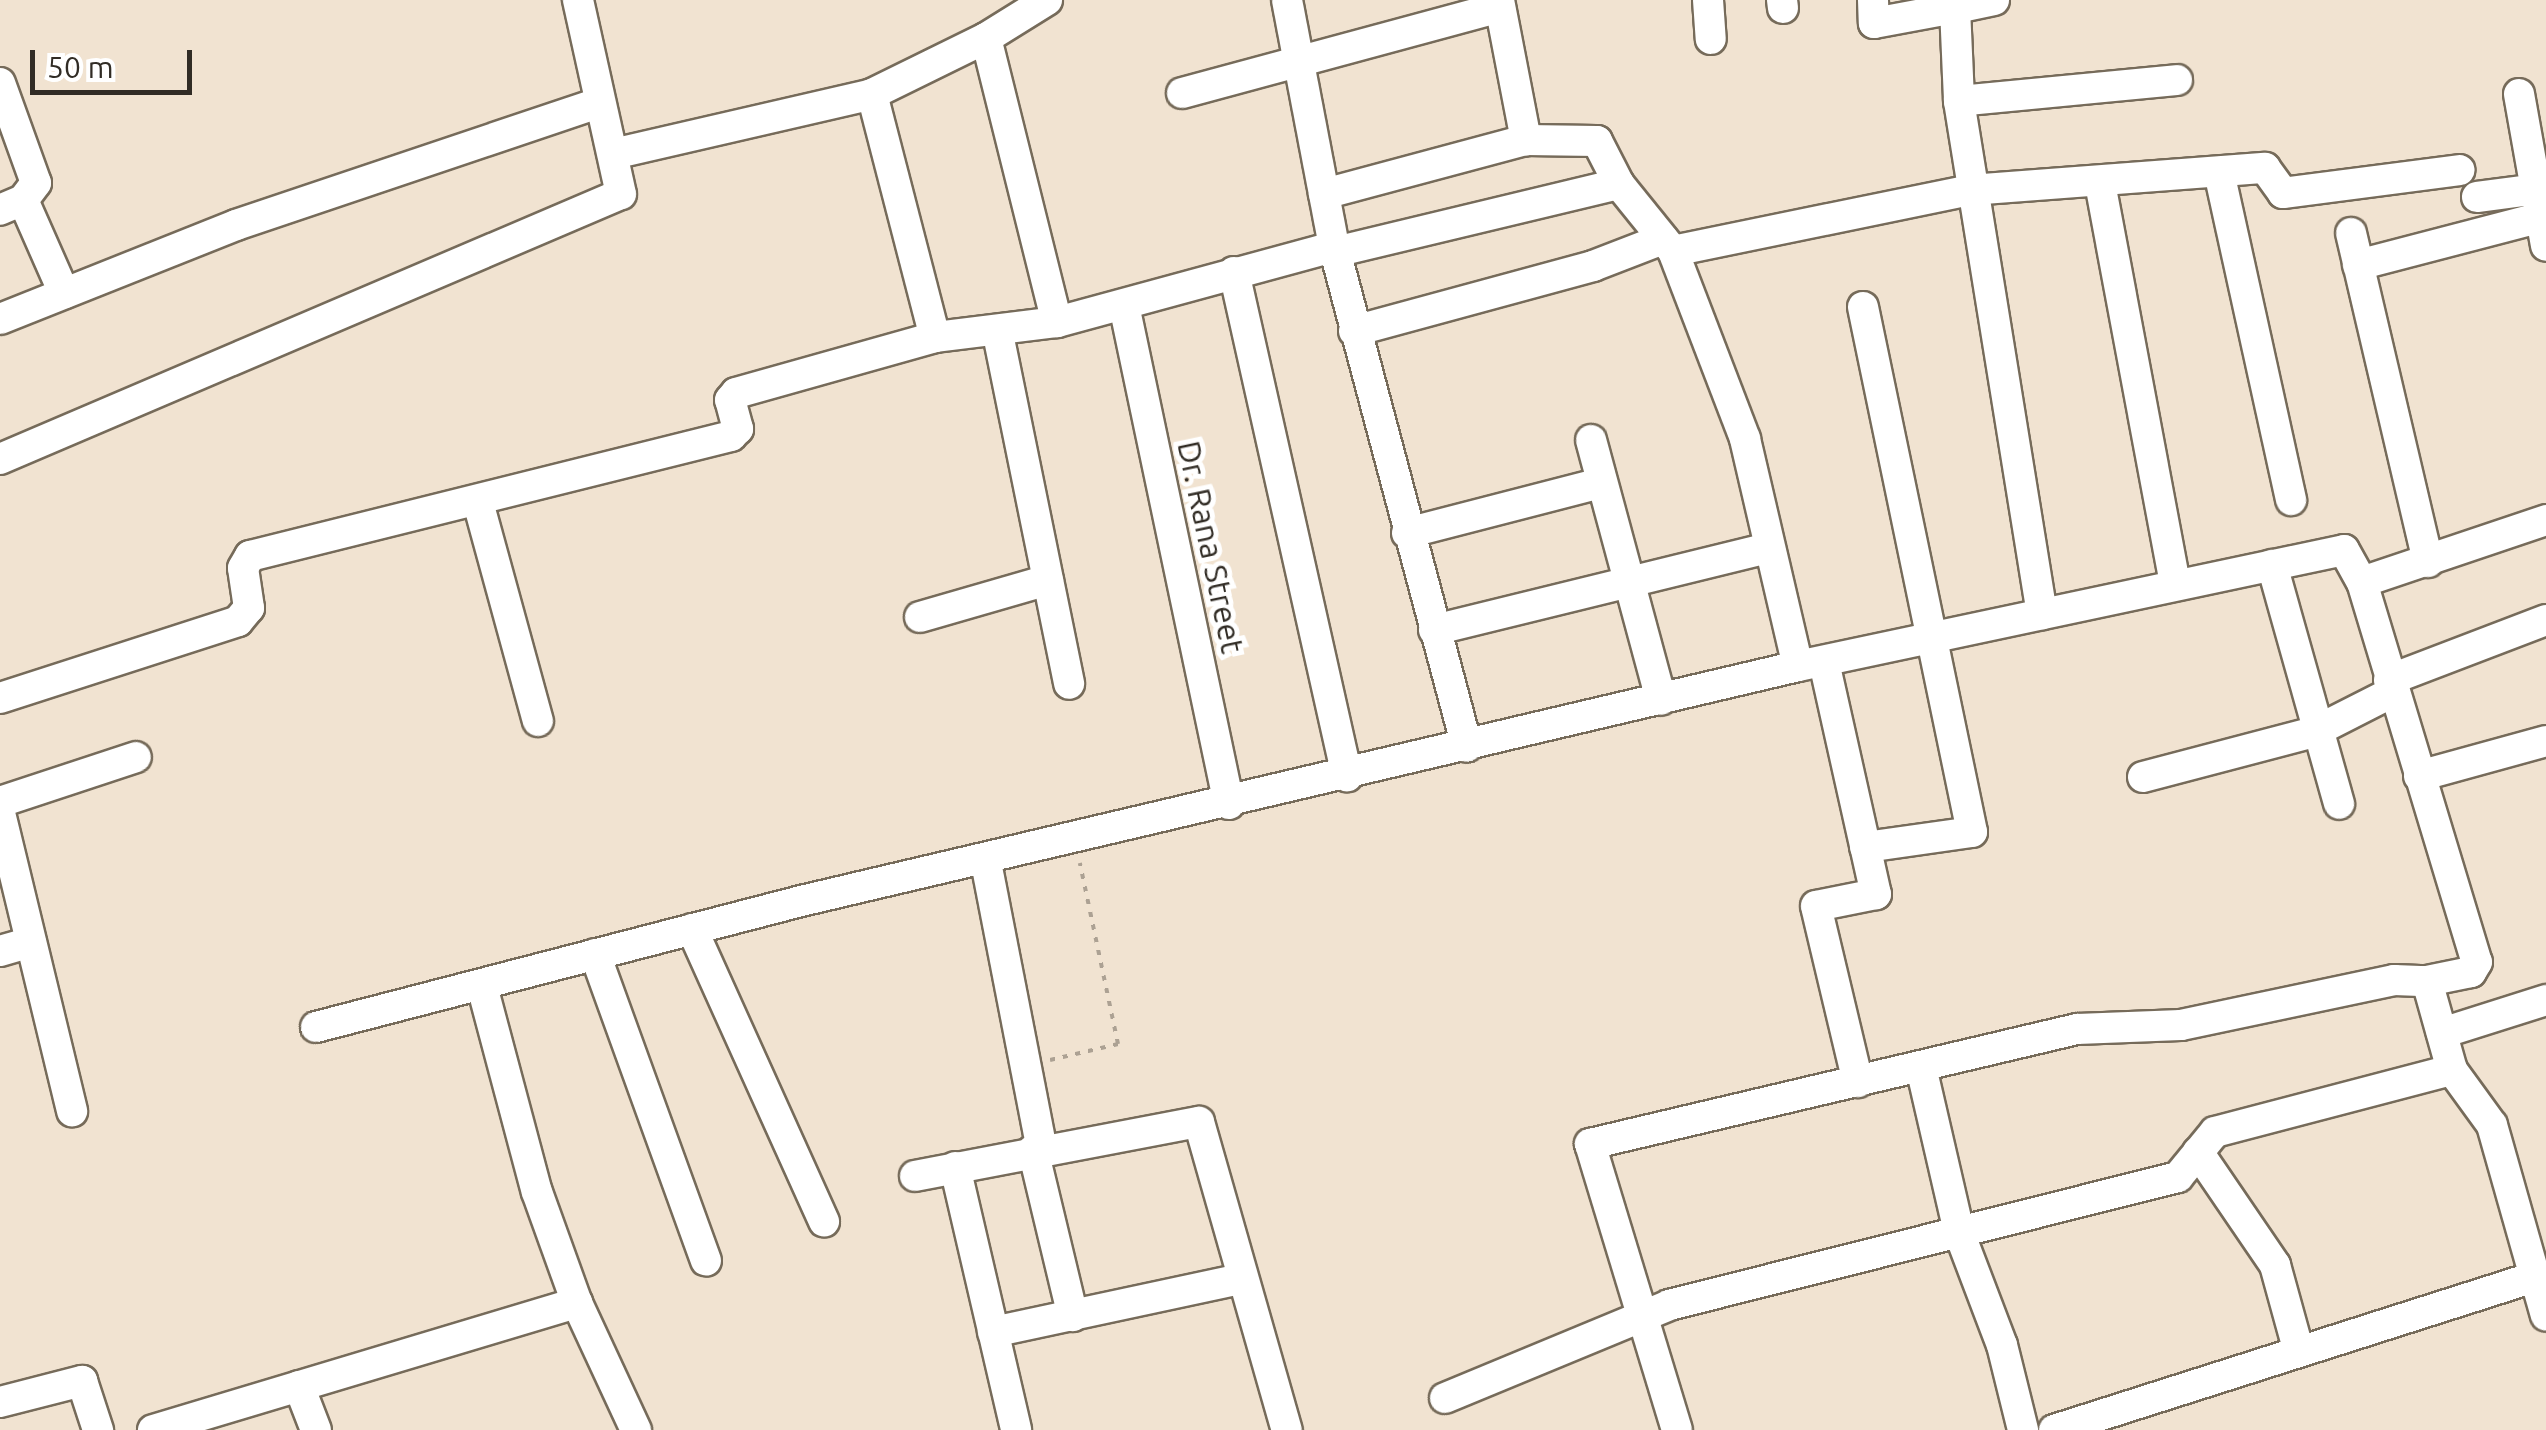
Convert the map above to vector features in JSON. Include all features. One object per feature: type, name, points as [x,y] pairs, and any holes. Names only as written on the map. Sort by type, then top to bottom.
[{"type":"street","points":[[0,459],[616,198],[622,187],[598,102],[578,0]]},
{"type":"street","points":[[613,154],[872,94],[986,38],[1047,0]]},
{"type":"street","points":[[1287,0],[1334,249],[1467,747]]},
{"type":"street","points":[[1708,0],[1711,39]]},
{"type":"street","points":[[1873,0],[1874,23],[1994,0]]},
{"type":"street","points":[[1182,94],[1500,3],[1526,140]]},
{"type":"street","points":[[1955,8],[1970,190],[2042,614]]},
{"type":"street","points":[[986,38],[1057,322]]},
{"type":"street","points":[[1960,101],[2177,80]]},
{"type":"street","points":[[0,82],[36,183],[12,205],[64,293]]},
{"type":"street","points":[[872,94],[935,337]]},
{"type":"street","points":[[2519,94],[2541,210]]},
{"type":"street","points":[[0,319],[236,224],[598,102]]},
{"type":"street","points":[[1324,194],[1526,140],[1597,142],[1619,184],[1668,245],[1745,439],[1768,548],[1811,664],[1866,846],[1876,894],[1816,906],[1858,1082]]},
{"type":"street","points":[[1354,331],[1668,245],[1970,190],[2265,168],[2283,193],[2460,170]]},
{"type":"street","points":[[2218,172],[2291,500]]},
{"type":"street","points":[[2100,183],[2175,584]]},
{"type":"street","points":[[0,698],[238,621],[250,608],[244,568],[250,556],[732,436],[738,429],[730,400],[736,393],[935,337],[998,334],[1057,322],[1234,272],[1619,184]]},
{"type":"street","points":[[2476,197],[2541,210]]},
{"type":"street","points":[[2358,265],[2541,210]]},
{"type":"street","points":[[2351,232],[2428,562]]},
{"type":"street","points":[[1234,272],[1347,776]]},
{"type":"street","name":"Dr. Rana Street","points":[[1124,304],[1229,804]]},
{"type":"street","points":[[1863,307],[1928,637],[1972,832],[1866,846]]},
{"type":"street","points":[[998,334],[1069,684]]},
{"type":"street","points":[[1592,440],[1661,700]]},
{"type":"street","points":[[1407,533],[1601,483]]},
{"type":"street","points":[[478,502],[538,721]]},
{"type":"street","points":[[2362,582],[2546,520]]},
{"type":"street","points":[[1434,630],[1768,548]]},
{"type":"street","points":[[316,1027],[692,929],[1811,664],[2344,550],[2362,582],[2476,962],[2471,972],[2428,981],[2394,980],[2181,1025],[2077,1029],[1590,1144],[1677,1430]]},
{"type":"street","points":[[2272,566],[2314,732],[2339,804]]},
{"type":"street","points":[[920,618],[1048,580]]},
{"type":"street","points":[[2142,778],[2314,732],[2391,686],[2546,620]]},
{"type":"street","points":[[2420,776],[2546,740]]},
{"type":"street","points":[[0,802],[136,756]]},
{"type":"street","points":[[0,813],[72,1110]]},
{"type":"street","points":[[986,862],[1026,1065],[1037,1149],[1072,1316]]},
{"type":"street","points":[[692,929],[824,1222]]},
{"type":"street","points":[[0,951],[31,942]]},
{"type":"street","points":[[595,954],[706,1261]]},
{"type":"street","points":[[2428,981],[2452,1070],[2492,1125],[2531,1278],[2546,1316]]},
{"type":"street","points":[[482,986],[537,1192],[577,1303],[636,1430]]},
{"type":"street","points":[[2442,1034],[2546,1000]]},
{"type":"street","points":[[1920,1067],[1959,1232],[2002,1345],[2023,1430]]},
{"type":"street","points":[[1445,1398],[1644,1315],[2178,1177],[2215,1132],[2452,1070]]},
{"type":"street","points":[[915,1176],[1037,1149],[1198,1122],[1240,1279],[1287,1430]]},
{"type":"street","points":[[2198,1152],[2275,1264],[2299,1352]]},
{"type":"street","points":[[955,1167],[1016,1430]]},
{"type":"street","points":[[2054,1430],[2531,1278]]},
{"type":"street","points":[[994,1332],[1240,1279]]},
{"type":"street","points":[[152,1430],[577,1303]]},
{"type":"street","points":[[0,1402],[82,1381],[98,1430]]},
{"type":"street","points":[[299,1386],[316,1430]]},
{"type":"path","points":[[1026,1065],[1118,1044],[1075,840]]}]
